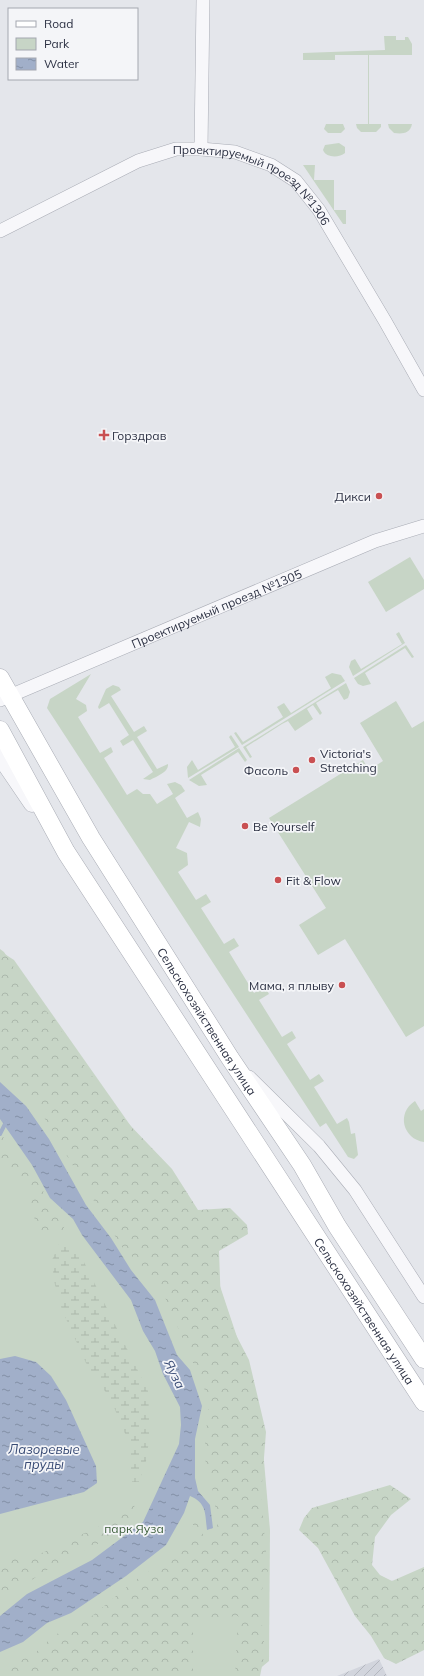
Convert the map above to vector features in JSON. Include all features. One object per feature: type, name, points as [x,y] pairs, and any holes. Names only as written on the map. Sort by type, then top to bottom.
[{"type":"main road","name":"Сельскохозяйственная улица","points":[[0,678],[5,698],[91,838],[230,1058],[302,1165],[337,1226],[424,1358]]},
{"type":"main road","name":"Сельскохозяйственная улица","points":[[0,730],[66,852],[424,1402]]},
{"type":"street","points":[[201,149],[203,0]]},
{"type":"street","name":"Проектируемый проезд №1306","points":[[0,231],[138,161],[176,149],[201,149],[235,152],[271,165],[296,181],[319,210],[386,321],[424,390]]},
{"type":"street","name":"Проектируемый проезд №1305","points":[[5,698],[375,541],[424,526]]},
{"type":"street","points":[[0,757],[66,852]]},
{"type":"street","points":[[230,1058],[319,1146],[355,1190],[424,1296]]},
{"type":"shaded area","points":[[379,1659],[387,1676],[337,1676]]},
{"type":"green space","points":[[384,36],[396,36],[396,40],[405,40],[405,37],[408,37],[412,44],[412,55],[369,55],[369,124],[381,124],[381,127],[376,132],[361,132],[357,128],[356,124],[368,124],[368,55],[335,55],[335,60],[303,60],[303,53],[385,50]]},
{"type":"green space","points":[[326,124],[343,124],[345,129],[341,133],[328,133],[324,129]]},
{"type":"green space","points":[[388,124],[412,124],[408,132],[394,133],[389,128]]},
{"type":"green space","points":[[339,143],[345,147],[345,153],[342,155],[330,156],[323,150],[325,145]]},
{"type":"green space","points":[[303,165],[315,165],[314,180],[334,180],[334,210],[346,210],[346,224],[343,224]]},
{"type":"green space","points":[[410,557],[424,580],[424,589],[386,612],[368,582]]},
{"type":"green space","points":[[399,632],[405,643],[353,676],[349,667],[351,661],[355,659],[361,669],[402,644],[396,634]]},
{"type":"green space","points":[[406,645],[414,657],[412,658],[405,648],[365,673],[371,684],[363,686],[358,684],[354,678]]},
{"type":"green space","points":[[332,673],[341,675],[345,681],[242,745],[234,733],[236,732],[243,742],[283,717],[277,707],[284,703],[291,713],[331,688],[325,677]]},
{"type":"green space","points":[[91,674],[76,699],[86,705],[87,711],[78,717],[100,753],[111,747],[113,752],[104,758],[127,795],[137,789],[143,794],[150,794],[157,804],[173,794],[167,784],[175,782],[181,785],[185,791],[175,798],[187,818],[198,812],[201,819],[200,827],[189,822],[176,848],[187,853],[188,865],[178,872],[196,900],[206,894],[211,902],[201,908],[224,944],[234,938],[239,946],[229,952],[254,993],[265,987],[269,994],[259,1000],[282,1037],[292,1031],[296,1038],[287,1044],[310,1080],[319,1074],[324,1081],[314,1087],[337,1124],[347,1118],[351,1134],[355,1133],[358,1155],[354,1159],[348,1157],[326,1123],[320,1127],[47,708],[50,699]]},
{"type":"green space","points":[[346,683],[350,692],[348,698],[344,700],[338,690],[316,703],[322,713],[320,715],[313,705],[307,709],[313,719],[295,731],[288,721],[282,724],[246,747],[252,757],[250,758],[243,747]]},
{"type":"green space","points":[[113,685],[119,687],[121,690],[111,696],[134,732],[144,726],[147,731],[137,737],[157,769],[168,764],[165,772],[150,780],[143,779],[153,772],[133,740],[123,746],[120,741],[129,735],[109,703],[99,709],[98,707],[106,689]]},
{"type":"green space","points":[[396,701],[412,728],[424,721],[424,1026],[406,1037],[345,939],[318,955],[299,925],[326,908],[269,818],[363,760],[369,770],[383,761],[360,723]]},
{"type":"green space","points":[[231,735],[239,747],[188,778],[187,767],[192,760],[198,770],[235,747],[229,737]]},
{"type":"green space","points":[[239,748],[247,760],[245,762],[238,752],[201,775],[207,785],[199,786],[189,780]]},
{"type":"green space","points":[[0,949],[4,952],[34,999],[56,1021],[69,1045],[125,1120],[172,1169],[198,1210],[230,1208],[247,1225],[248,1234],[219,1251],[221,1306],[249,1360],[266,1432],[261,1496],[268,1573],[259,1598],[265,1651],[260,1676],[235,1676],[238,1616],[200,1619],[193,1629],[193,1676],[0,1676],[0,1670],[34,1654],[53,1636],[92,1616],[134,1581],[191,1544],[194,1516],[205,1539],[218,1534],[214,1496],[204,1455],[209,1400],[158,1281],[121,1246],[36,1104],[15,1089],[0,1069]]},
{"type":"green space","name":"парк Яуза","points":[[0,951],[14,960],[199,1223],[244,1358],[262,1438],[270,1530],[269,1661],[251,1676],[0,1676]]},
{"type":"green space","points":[[415,1101],[421,1111],[424,1109],[424,1142],[411,1136],[404,1125],[405,1112]]},
{"type":"green space","points":[[0,1132],[22,1166],[37,1180],[53,1209],[63,1218],[65,1224],[63,1230],[57,1231],[46,1238],[37,1230],[29,1193],[23,1181],[0,1159]]},
{"type":"green space","points":[[60,1242],[78,1250],[148,1391],[150,1434],[146,1461],[139,1482],[132,1482],[129,1443],[111,1400],[86,1363],[62,1310],[54,1281],[52,1260]]},
{"type":"green space","points":[[390,1485],[411,1499],[391,1515],[375,1537],[372,1565],[380,1575],[392,1581],[424,1567],[424,1650],[396,1664],[384,1658],[371,1636],[355,1616],[318,1548],[299,1530],[304,1518],[312,1508]]},
{"type":"green space","points":[[134,1502],[135,1514],[130,1526],[119,1534],[61,1561],[30,1581],[0,1595],[0,1558],[28,1556],[42,1553],[102,1525]]},
{"type":"water","name":"Яуза","points":[[0,1082],[26,1106],[49,1139],[86,1205],[111,1238],[131,1270],[155,1300],[177,1355],[190,1370],[202,1406],[195,1439],[195,1478],[198,1491],[210,1505],[213,1528],[207,1530],[204,1510],[200,1502],[190,1496],[184,1513],[166,1545],[126,1576],[71,1613],[47,1623],[23,1642],[0,1652],[0,1616],[27,1594],[92,1560],[143,1522],[179,1444],[181,1425],[180,1407],[163,1374],[155,1351],[143,1331],[131,1300],[82,1235],[73,1219],[50,1198],[32,1165],[0,1119]]},
{"type":"water","name":"Лазоревые пруды","points":[[15,1356],[36,1362],[51,1376],[66,1400],[96,1466],[97,1483],[84,1492],[0,1514],[0,1359]]},
{"type":"waterway","points":[[0,1134],[6,1122]]},
{"type":"place","name":"Горздрав","points":[[104,435]]},
{"type":"place","name":"Дикси","points":[[379,496]]},
{"type":"place","name":"Victoria's Stretching","points":[[312,760]]},
{"type":"place","name":"Фасоль","points":[[296,770]]},
{"type":"place","name":"Be Yourself","points":[[245,826]]},
{"type":"place","name":"Fit & Flow","points":[[278,880]]},
{"type":"place","name":"Мама, я плыву","points":[[342,985]]}]
